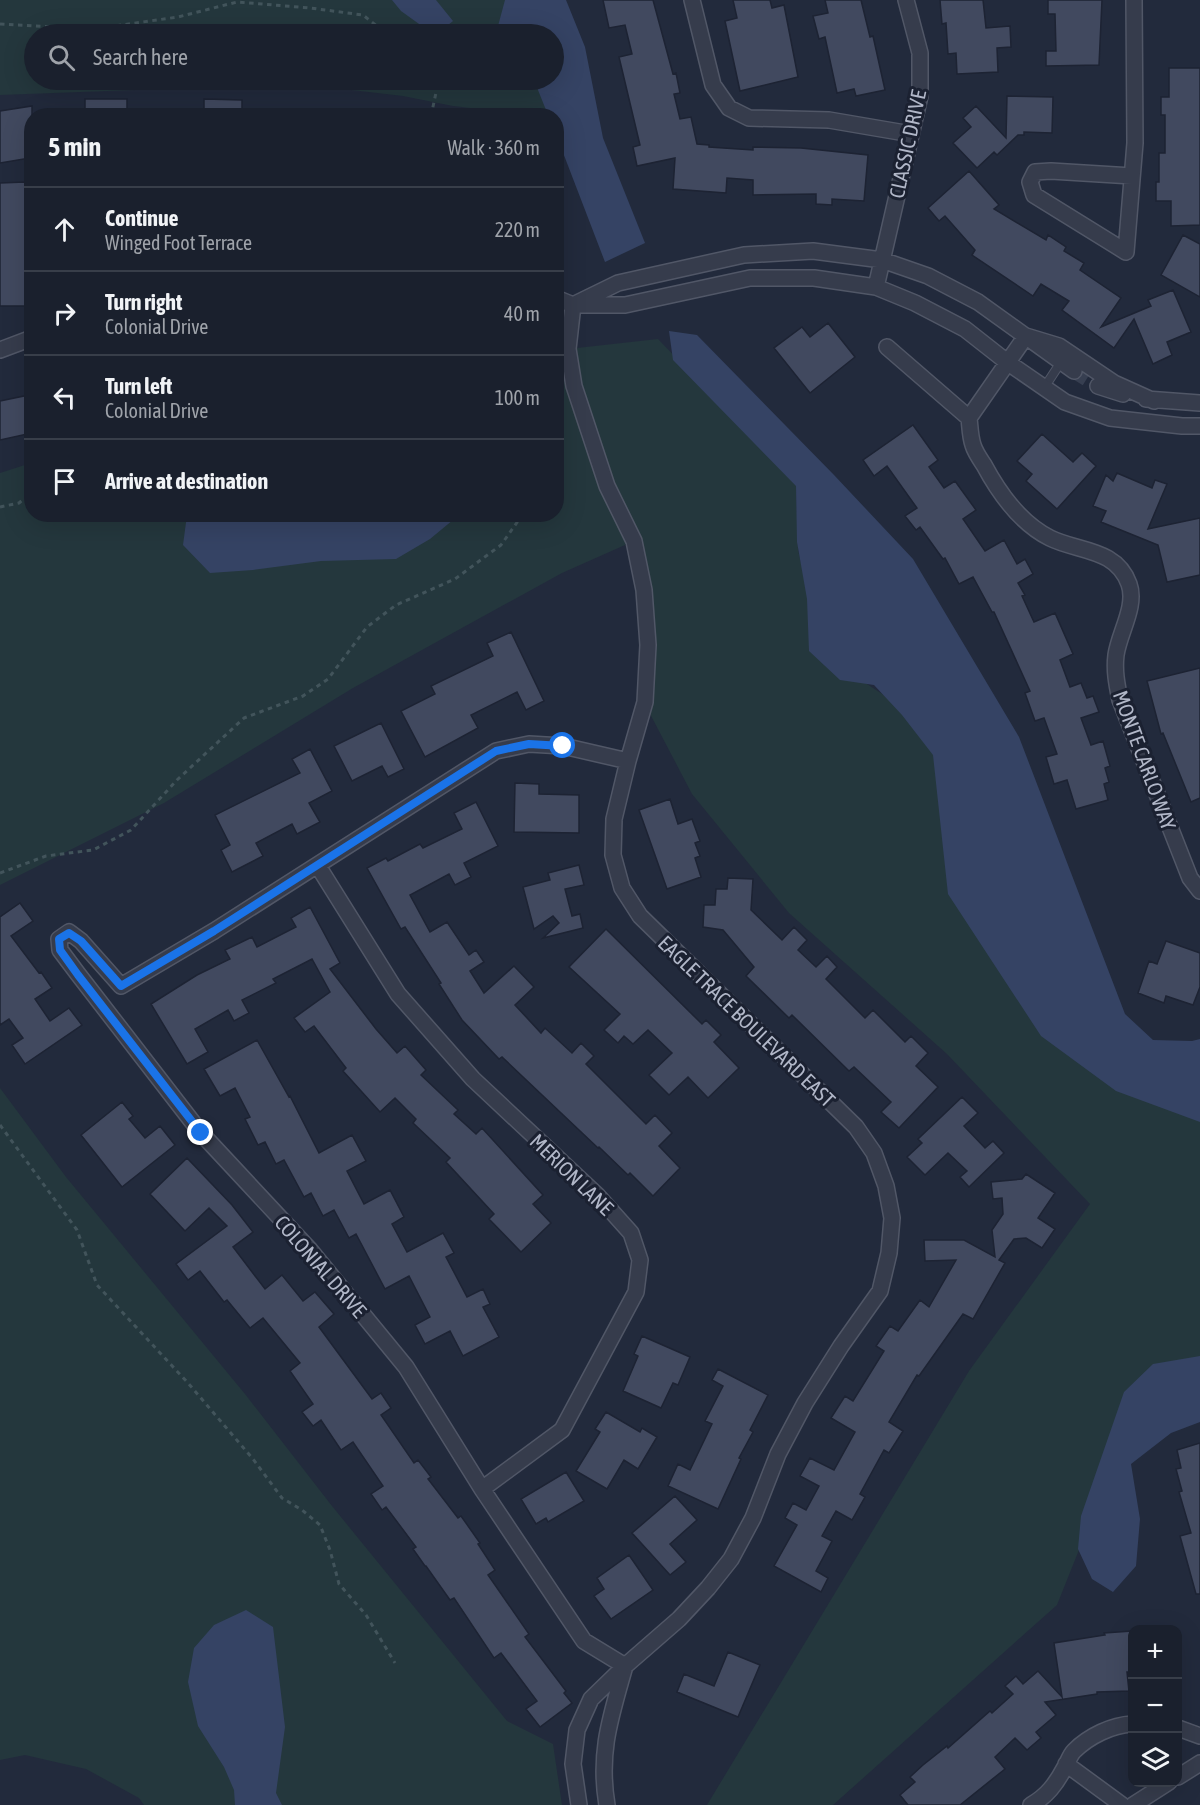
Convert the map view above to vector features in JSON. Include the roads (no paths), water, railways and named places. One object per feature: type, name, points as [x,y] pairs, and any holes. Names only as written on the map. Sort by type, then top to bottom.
[{"type":"street","points":[[692,0],[713,85],[729,108],[748,118],[829,120],[911,134]]},
{"type":"street","name":"CLASSIC DRIVE","points":[[876,287],[920,96],[920,53],[906,0]]},
{"type":"street","points":[[1131,176],[1051,171],[1035,172],[1030,182],[1034,195],[1126,252],[1135,143],[1134,0]]},
{"type":"street","points":[[573,305],[618,283],[744,255],[813,251],[882,260],[928,276],[978,302],[1074,371]]},
{"type":"street","points":[[564,301],[573,305],[625,305],[750,278],[814,278],[876,287],[915,303],[965,329],[1007,362],[1065,402],[1110,418],[1200,426]]},
{"type":"street","name":"EAGLE TRACE BOULEVARD EAST","points":[[573,305],[568,350],[574,386],[608,486],[634,541],[644,590],[648,645],[645,702],[614,819],[613,855],[621,888],[640,916],[856,1127],[874,1153],[886,1186],[892,1218],[889,1253],[880,1291],[841,1346],[805,1403],[778,1454],[753,1518],[730,1558],[708,1588],[679,1619],[591,1699],[577,1730],[573,1764],[579,1805]]},
{"type":"street","points":[[887,347],[969,418],[1026,336]]},
{"type":"street","points":[[1026,336],[1059,346],[1114,382],[1154,401]]},
{"type":"street","points":[[0,351],[24,341]]},
{"type":"street","points":[[1098,386],[1154,401],[1200,403]]},
{"type":"street","name":"MONTE CARLO WAY","points":[[969,418],[973,446],[990,477],[1011,506],[1032,529],[1052,540],[1094,552],[1118,564],[1130,585],[1130,608],[1116,654],[1115,676],[1120,700],[1190,878],[1200,891]]},
{"type":"street","points":[[318,866],[496,751],[529,744],[563,746],[628,761]]},
{"type":"street","name":"COLONIAL DRIVE","points":[[318,866],[121,986],[81,941],[69,933],[59,939],[60,950],[201,1133],[310,1250],[406,1367],[482,1489],[584,1641],[625,1666]]},
{"type":"street","name":"MERION LANE","points":[[318,866],[398,994],[473,1079],[597,1195],[632,1233],[640,1260],[636,1292],[562,1430],[482,1489]]},
{"type":"street","points":[[607,1805],[603,1765],[606,1737],[625,1666]]},
{"type":"street","points":[[1031,1805],[1042,1799],[1055,1785],[1073,1752],[1092,1737],[1118,1725],[1128,1724]]},
{"type":"street","points":[[1182,1729],[1200,1736]]},
{"type":"street","points":[[1182,1774],[1200,1762]]},
{"type":"street","points":[[1066,1764],[1122,1805]]},
{"type":"street","points":[[1133,1805],[1161,1787]]},
{"type":"lane","points":[[1044,388],[1061,362]]},
{"type":"water","points":[[392,0],[436,0],[453,21],[449,24],[419,24],[401,11]]},
{"type":"water","points":[[505,0],[566,0],[585,47],[603,138],[645,243],[605,262],[564,155],[564,108],[545,108],[538,90],[564,90],[564,24],[499,24]]},
{"type":"water","points":[[669,331],[697,335],[913,559],[1019,737],[1125,1014],[1153,1040],[1192,1041],[1200,1039],[1200,1122],[1116,1091],[1041,1036],[948,894],[933,755],[902,715],[874,685],[840,680],[809,651],[807,599],[797,542],[796,486],[673,360]]},
{"type":"water","points":[[186,522],[451,522],[430,539],[396,559],[321,561],[210,573],[183,545]]},
{"type":"water","points":[[1200,1356],[1200,1422],[1171,1433],[1131,1464],[1140,1519],[1136,1566],[1113,1592],[1092,1579],[1078,1549],[1081,1516],[1124,1392],[1153,1364]]},
{"type":"water","points":[[246,1610],[273,1627],[285,1727],[276,1793],[282,1805],[235,1805],[234,1790],[224,1767],[198,1726],[188,1682],[194,1648],[214,1625]]},
{"type":"tunnel","points":[[1074,371],[1098,386]]}]
